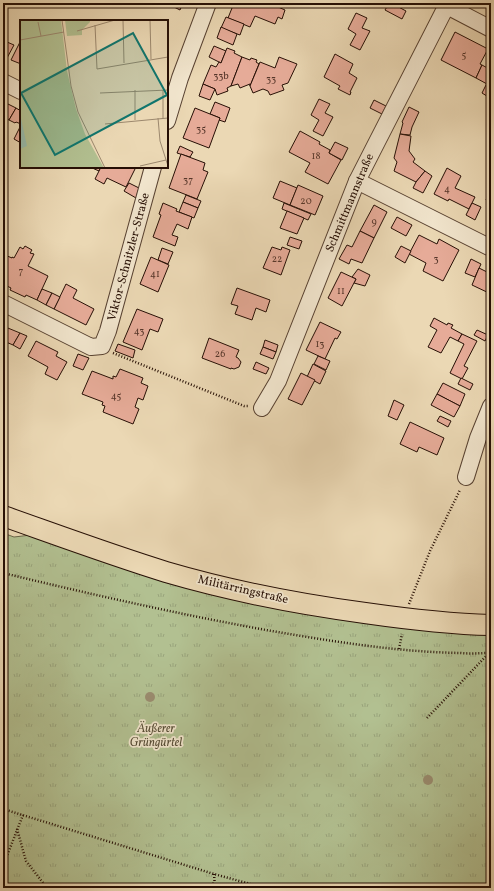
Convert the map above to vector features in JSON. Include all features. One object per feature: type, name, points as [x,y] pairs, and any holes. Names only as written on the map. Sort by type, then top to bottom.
[{"type":"main road","name":"Militärringstraße","points":[[3,516],[122,558],[220,586],[308,605],[406,618],[461,624],[491,625]]},
{"type":"street","points":[[168,118],[180,78],[208,3]]},
{"type":"street","points":[[448,4],[491,29]]},
{"type":"street","name":"Schmittmannstraße","points":[[262,408],[278,381],[356,181],[448,4]]},
{"type":"street","points":[[3,82],[20,90]]},
{"type":"street","name":"Viktor-Schnitzler-Straße","points":[[102,346],[108,330],[153,168]]},
{"type":"street","points":[[356,181],[491,248]]},
{"type":"street","points":[[3,303],[91,347],[102,346]]},
{"type":"street","points":[[466,476],[478,438],[491,406]]},
{"type":"path","points":[[102,346],[111,352],[244,406],[262,408]]},
{"type":"path","points":[[399,649],[410,602],[430,551],[466,476]]},
{"type":"path","points":[[3,573],[102,597],[228,623],[321,640],[461,654],[490,653]]},
{"type":"path","points":[[427,718],[490,653]]},
{"type":"path","points":[[3,809],[214,874],[265,888]]},
{"type":"path","points":[[3,866],[23,815]]},
{"type":"path","points":[[17,829],[26,861],[48,888]]},
{"type":"path","points":[[205,888],[215,886],[214,874]]},
{"type":"green space","name":"Äußerer Grüngürtel","points":[[3,533],[14,537],[31,535],[138,573],[491,635],[491,888],[3,888]]},
{"type":"building","points":[[166,3],[183,3],[180,10]]},
{"type":"building","points":[[234,3],[269,3],[285,10],[282,19],[278,17],[275,24],[255,16],[250,27],[228,18]]},
{"type":"building","points":[[385,3],[394,3],[392,7]]},
{"type":"building","points":[[481,3],[491,3],[491,8]]},
{"type":"building","points":[[393,4],[406,11],[402,19],[385,10],[388,5],[392,7]]},
{"type":"building","points":[[356,13],[367,18],[362,28],[370,31],[360,50],[350,45],[356,34],[348,29]]},
{"type":"building","points":[[226,17],[244,24],[240,35],[221,28]]},
{"type":"building","points":[[221,27],[237,34],[233,45],[217,38]]},
{"type":"building","points":[[455,32],[488,49],[480,64],[482,65],[476,78],[441,60]]},
{"type":"building","points":[[7,42],[14,45],[7,58],[3,56],[3,49]]},
{"type":"building","points":[[20,42],[20,64],[11,60]]},
{"type":"building","points":[[214,46],[226,51],[221,63],[209,57]]},
{"type":"building","points":[[227,48],[235,51],[234,53],[242,57],[231,86],[227,88],[228,91],[217,95],[215,89],[203,84],[211,65],[216,67],[219,62],[221,63]]},
{"type":"building","points":[[335,54],[353,64],[349,73],[357,78],[350,95],[338,89],[340,86],[324,77]]},
{"type":"building","points":[[242,57],[250,60],[251,58],[257,60],[256,62],[259,64],[250,86],[250,84],[240,88],[238,84],[231,86]]},
{"type":"building","points":[[279,57],[297,64],[288,83],[282,85],[284,90],[270,95],[268,91],[263,89],[253,93],[250,86],[260,62],[275,68]]},
{"type":"building","points":[[482,65],[491,70],[491,75],[487,84],[476,78]]},
{"type":"building","points":[[491,75],[491,96],[490,98],[482,93]]},
{"type":"building","points":[[203,84],[215,89],[210,100],[199,96]]},
{"type":"building","points":[[319,99],[330,104],[325,113],[333,117],[323,136],[313,131],[319,120],[311,115]]},
{"type":"building","points":[[374,100],[386,106],[382,114],[370,108]]},
{"type":"building","points":[[215,102],[230,108],[225,122],[210,114]]},
{"type":"building","points":[[6,103],[16,108],[9,120],[3,117],[3,110]]},
{"type":"building","points":[[409,107],[419,112],[410,135],[400,134],[402,122]]},
{"type":"building","points":[[16,108],[20,110],[20,124],[9,120]]},
{"type":"building","points":[[195,108],[220,118],[209,148],[183,138]]},
{"type":"building","points":[[20,127],[20,142],[14,139]]},
{"type":"building","points":[[300,131],[320,142],[319,144],[330,150],[329,153],[341,160],[328,184],[305,172],[310,163],[289,152]]},
{"type":"building","points":[[400,134],[411,136],[409,151],[415,159],[413,162],[425,171],[416,182],[394,171],[397,162],[394,158]]},
{"type":"building","points":[[335,142],[348,148],[342,160],[329,153]]},
{"type":"building","points":[[180,146],[193,152],[190,157],[177,153]]},
{"type":"building","points":[[181,154],[205,163],[203,170],[208,172],[197,199],[169,188]]},
{"type":"building","points":[[92,168],[100,168],[99,171]]},
{"type":"building","points":[[100,168],[136,168],[126,187],[107,178],[104,184],[95,179]]},
{"type":"building","points":[[447,168],[461,176],[455,188],[475,197],[469,209],[449,199],[448,201],[434,194]]},
{"type":"building","points":[[425,171],[432,176],[423,193],[413,188]]},
{"type":"building","points":[[280,181],[297,188],[290,205],[273,198]]},
{"type":"building","points":[[129,183],[139,188],[136,198],[124,191]]},
{"type":"building","points":[[298,185],[323,196],[315,215],[290,205]]},
{"type":"building","points":[[491,189],[491,202],[486,200]]},
{"type":"building","points":[[186,195],[201,201],[198,208],[183,202]]},
{"type":"building","points":[[183,202],[198,208],[194,218],[179,212]]},
{"type":"building","points":[[163,203],[177,209],[176,211],[192,217],[188,229],[177,224],[172,235],[178,237],[175,246],[153,237],[161,215],[159,214]]},
{"type":"building","points":[[284,203],[311,214],[308,220],[282,209]]},
{"type":"building","points":[[472,203],[481,207],[475,220],[466,215]]},
{"type":"building","points":[[374,205],[387,212],[374,238],[360,231]]},
{"type":"building","points":[[287,211],[304,218],[297,234],[280,228]]},
{"type":"building","points":[[397,217],[412,225],[406,236],[391,228]]},
{"type":"building","points":[[360,231],[374,238],[362,263],[351,259],[349,264],[339,259],[347,245],[352,247]]},
{"type":"building","points":[[419,235],[437,244],[439,239],[459,250],[443,281],[423,271],[426,263],[409,254]]},
{"type":"building","points":[[290,237],[302,241],[299,249],[287,245]]},
{"type":"building","points":[[25,246],[32,250],[30,253],[34,254],[28,266],[48,276],[37,300],[26,295],[25,297],[10,290],[11,288],[3,284],[3,259],[5,255],[14,258],[20,247],[23,249]]},
{"type":"building","points":[[401,246],[411,251],[405,263],[395,257]]},
{"type":"building","points":[[272,247],[281,250],[282,247],[290,250],[281,275],[263,268]]},
{"type":"building","points":[[162,248],[173,252],[168,264],[158,260]]},
{"type":"building","points":[[151,257],[169,265],[158,292],[140,284]]},
{"type":"building","points":[[471,259],[481,264],[475,277],[465,273]]},
{"type":"building","points":[[479,268],[491,274],[491,294],[472,285]]},
{"type":"building","points":[[358,269],[370,275],[365,286],[354,283],[356,279],[352,277]]},
{"type":"building","points":[[341,272],[356,279],[342,306],[328,298]]},
{"type":"building","points":[[66,284],[77,290],[73,298],[94,309],[86,325],[54,309]]},
{"type":"building","points":[[237,288],[270,300],[266,312],[256,308],[252,320],[235,314],[238,306],[231,304]]},
{"type":"building","points":[[42,289],[52,293],[46,305],[37,300]]},
{"type":"building","points":[[52,293],[60,297],[54,309],[46,305]]},
{"type":"building","points":[[137,309],[163,319],[158,332],[150,329],[142,350],[123,342]]},
{"type":"building","points":[[434,318],[447,325],[448,323],[453,325],[451,328],[462,334],[458,341],[450,337],[441,353],[428,347],[437,330],[430,326]]},
{"type":"building","points":[[320,322],[341,332],[337,339],[335,338],[325,359],[306,350]]},
{"type":"building","points":[[3,326],[20,333],[13,345],[6,342],[4,346],[3,345]]},
{"type":"building","points":[[477,330],[488,335],[485,341],[474,335]]},
{"type":"building","points":[[20,333],[27,336],[20,349],[13,345]]},
{"type":"building","points":[[462,334],[477,341],[464,366],[468,368],[462,379],[450,373],[464,344],[458,341]]},
{"type":"building","points":[[209,338],[239,350],[236,357],[241,362],[239,367],[231,369],[202,358]]},
{"type":"building","points":[[265,340],[278,345],[276,352],[263,347]]},
{"type":"building","points":[[36,341],[58,352],[56,356],[67,362],[57,380],[45,374],[48,367],[28,356]]},
{"type":"building","points":[[118,344],[135,350],[133,358],[115,351]]},
{"type":"building","points":[[263,347],[276,352],[273,359],[260,354]]},
{"type":"building","points":[[78,354],[89,358],[83,370],[73,366]]},
{"type":"building","points":[[318,356],[330,361],[326,370],[314,364]]},
{"type":"building","points":[[256,362],[269,368],[266,374],[253,369]]},
{"type":"building","points":[[313,364],[326,371],[320,384],[307,377]]},
{"type":"building","points":[[120,369],[143,378],[141,383],[148,386],[143,400],[138,398],[135,407],[139,409],[133,424],[103,412],[105,406],[102,405],[103,402],[82,394],[92,371],[113,379],[113,376],[116,377]]},
{"type":"building","points":[[301,373],[315,380],[302,405],[288,399]]},
{"type":"building","points":[[461,378],[473,384],[470,390],[458,384]]},
{"type":"building","points":[[443,383],[465,394],[460,406],[437,394]]},
{"type":"building","points":[[437,394],[460,406],[454,417],[431,405]]},
{"type":"building","points":[[394,400],[404,405],[397,420],[388,416]]},
{"type":"building","points":[[440,416],[451,421],[448,427],[437,421]]},
{"type":"building","points":[[410,422],[444,438],[437,455],[419,447],[417,452],[400,444]]}]
